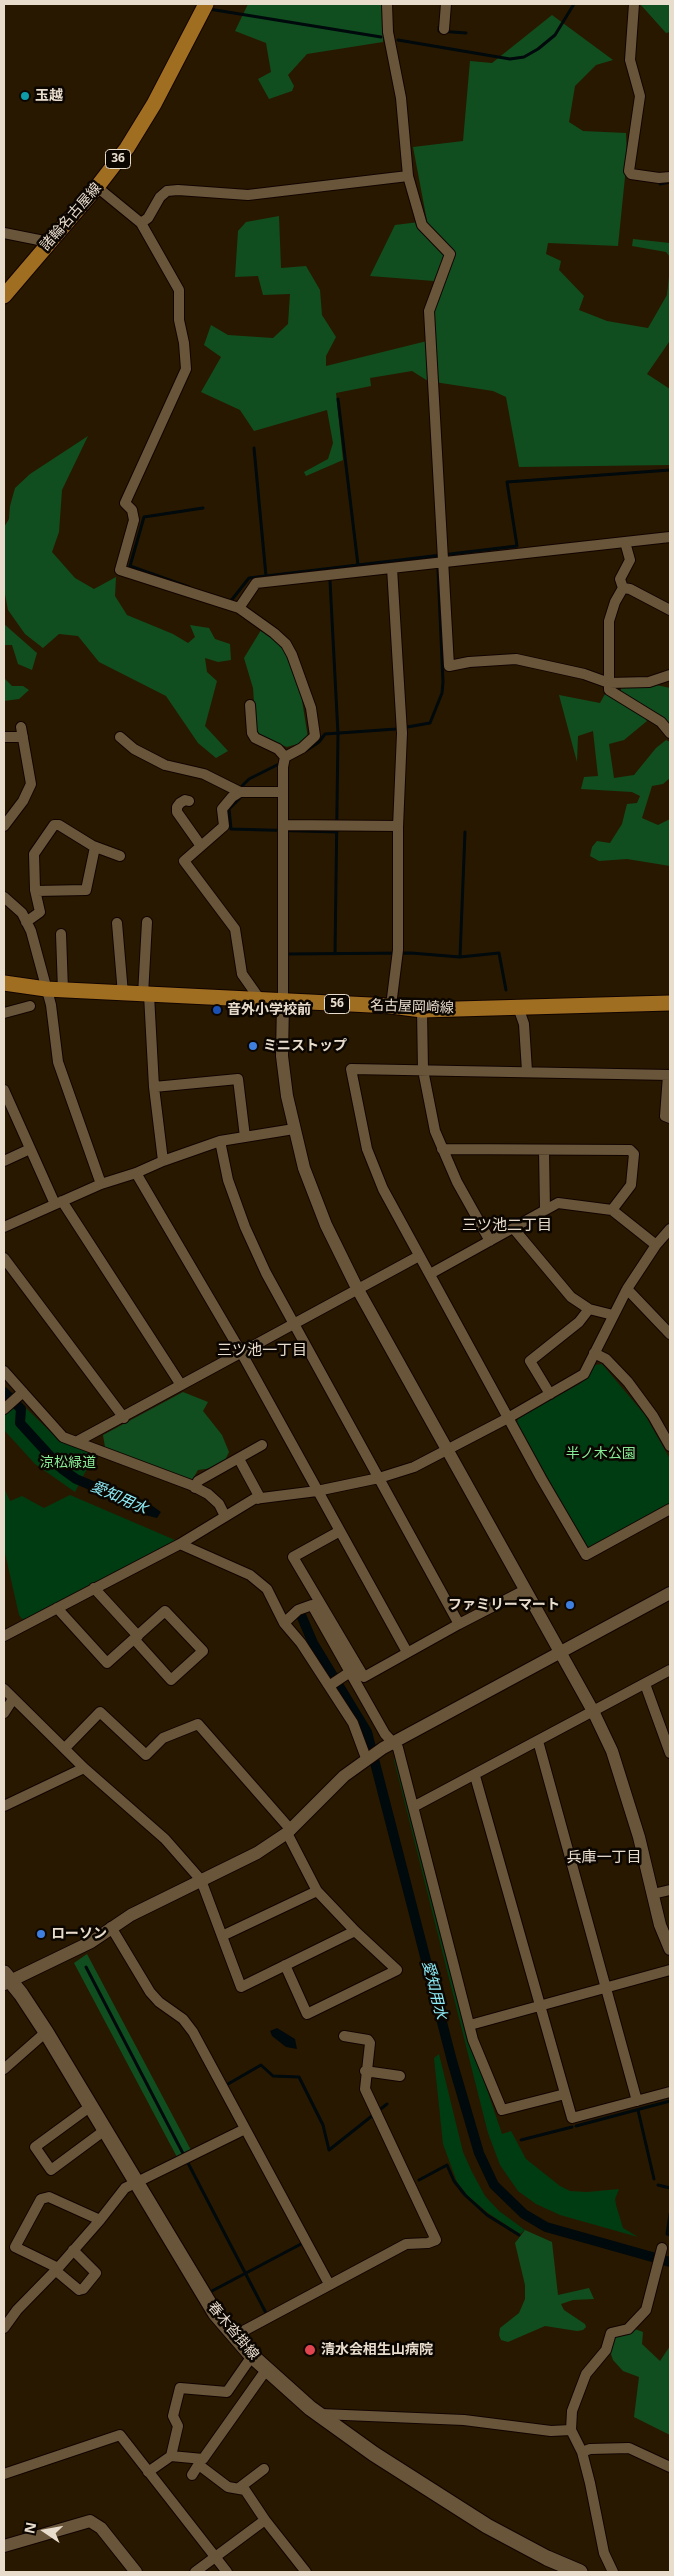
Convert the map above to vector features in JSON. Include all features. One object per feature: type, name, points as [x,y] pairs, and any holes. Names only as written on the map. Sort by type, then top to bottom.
[{"type":"main road","name":"諸輪名古屋線","points":[[4,296],[97,187],[142,126],[206,4]]},
{"type":"main road","name":"名古屋岡崎線","points":[[4,983],[46,989],[123,994],[391,1006],[422,1010],[670,1003]]},
{"type":"main road","name":"春木沓掛線","points":[[6,1980],[46,2032],[215,2313],[252,2356],[319,2414],[374,2454],[486,2526],[547,2558],[580,2572]]},
{"type":"street","points":[[387,4],[388,32],[401,98],[408,176],[422,225],[450,254],[429,311],[449,666],[469,662],[516,659],[584,674],[609,683],[649,682],[670,675]]},
{"type":"street","points":[[444,28],[446,4]]},
{"type":"street","points":[[634,4],[630,60],[640,96],[629,170],[631,174],[659,178],[670,177]]},
{"type":"street","points":[[140,223],[148,218],[160,197],[167,191],[178,190],[248,195],[408,176]]},
{"type":"street","points":[[97,187],[140,223],[179,290],[178,320],[184,343],[186,369],[125,502],[132,510],[134,520],[120,570],[239,608],[286,644],[292,655],[311,708],[315,736],[302,748],[285,757]]},
{"type":"street","points":[[4,233],[49,242]]},
{"type":"street","points":[[239,608],[256,583],[670,537]]},
{"type":"street","points":[[625,542],[630,560],[620,578],[623,588],[615,602],[610,621],[609,690],[661,722],[670,732]]},
{"type":"street","points":[[391,1006],[398,950],[398,826],[402,733],[392,568]]},
{"type":"street","points":[[623,588],[630,589],[670,610]]},
{"type":"street","points":[[250,705],[252,733],[255,738],[278,749],[285,757],[283,792],[282,1056],[294,1129],[314,1196],[357,1288],[593,1711],[612,1751],[660,1925],[670,1950]]},
{"type":"street","points":[[4,826],[23,801],[31,784],[21,727]]},
{"type":"street","points":[[4,737],[23,737]]},
{"type":"street","points":[[120,737],[134,748],[165,765],[204,774],[240,792],[283,792]]},
{"type":"street","points":[[240,792],[232,797],[222,809],[224,826],[184,861],[235,929],[242,974],[261,1001]]},
{"type":"street","points":[[189,801],[184,800],[180,803],[177,807],[177,812],[201,846]]},
{"type":"street","points":[[26,922],[40,912],[36,891],[34,854],[54,825],[59,825],[95,847],[120,856]]},
{"type":"street","points":[[283,825],[398,826]]},
{"type":"street","points":[[36,891],[86,890],[95,847]]},
{"type":"street","points":[[4,897],[22,913],[31,931],[52,1005],[58,1062],[101,1184]]},
{"type":"street","points":[[147,922],[146,995],[163,1161]]},
{"type":"street","points":[[117,923],[123,994]]},
{"type":"street","points":[[61,934],[63,990]]},
{"type":"street","points":[[4,1013],[30,1006]]},
{"type":"street","points":[[518,1007],[524,1024],[527,1071]]},
{"type":"street","points":[[422,1010],[423,1070],[431,1116],[442,1150],[490,1241]]},
{"type":"street","points":[[670,1118],[665,1116],[669,1075],[351,1069],[367,1149],[383,1189],[508,1418],[586,1555],[670,1509]]},
{"type":"street","points":[[154,1087],[238,1079],[245,1137]]},
{"type":"street","points":[[4,1090],[30,1149],[59,1203],[181,1384]]},
{"type":"street","points":[[4,1227],[101,1184],[136,1173],[163,1161],[220,1141],[294,1129]]},
{"type":"street","points":[[220,1141],[228,1180],[266,1274],[295,1323],[459,1624]]},
{"type":"street","points":[[4,1161],[30,1149]]},
{"type":"street","points":[[442,1150],[630,1150],[634,1154],[630,1185],[612,1210]]},
{"type":"street","points":[[544,1150],[545,1210]]},
{"type":"street","points":[[136,1173],[241,1352],[407,1652]]},
{"type":"street","points":[[430,1274],[558,1203],[612,1210],[656,1245]]},
{"type":"street","points":[[514,1229],[571,1297],[589,1309],[612,1315]]},
{"type":"street","points":[[4,1636],[180,1544],[225,1516],[258,1499],[317,1491],[379,1478],[414,1467],[508,1418],[584,1374],[612,1315],[627,1289],[656,1245],[670,1229]]},
{"type":"street","points":[[76,1442],[124,1418],[181,1384],[419,1256]]},
{"type":"street","points":[[4,1258],[124,1418]]},
{"type":"street","points":[[627,1289],[670,1334]]},
{"type":"street","points":[[550,1394],[530,1361],[579,1322],[589,1309]]},
{"type":"street","points":[[594,1353],[606,1359],[628,1382],[653,1416],[670,1446]]},
{"type":"street","points":[[4,1371],[21,1394],[63,1437],[208,1494],[219,1504],[225,1516]]},
{"type":"street","points":[[4,1408],[21,1394]]},
{"type":"street","points":[[195,1488],[198,1481],[262,1445]]},
{"type":"street","points":[[239,1459],[258,1494],[258,1499]]},
{"type":"street","points":[[340,1531],[293,1557],[364,1676],[525,1590]]},
{"type":"street","points":[[180,1544],[260,1581],[273,1598],[284,1623],[301,1643],[353,1724],[366,1758]]},
{"type":"street","points":[[57,1608],[107,1663],[136,1637],[165,1611],[203,1651],[171,1680],[136,1637],[94,1588]]},
{"type":"street","points":[[6,1980],[91,1942],[111,1927],[256,1853],[289,1831],[332,1787],[366,1758],[670,1593]]},
{"type":"street","points":[[284,1623],[298,1610],[312,1606],[350,1672],[387,1745],[398,1748],[473,2040],[502,2110],[565,2094]]},
{"type":"street","points":[[414,1806],[475,1776],[670,1670]]},
{"type":"street","points":[[329,1686],[350,1672]]},
{"type":"street","points":[[645,1684],[670,1753]]},
{"type":"street","points":[[4,1689],[84,1768],[165,1839],[201,1880],[241,1987],[355,1931]]},
{"type":"street","points":[[4,1713],[13,1699]]},
{"type":"street","points":[[65,1748],[100,1712],[146,1755],[163,1738],[198,1724],[289,1831],[317,1891],[355,1931],[397,1970],[307,2014],[285,1965]]},
{"type":"street","points":[[538,1741],[637,2101]]},
{"type":"street","points":[[4,1806],[84,1768]]},
{"type":"street","points":[[475,1776],[572,2118],[670,2092]]},
{"type":"street","points":[[653,1894],[670,1890]]},
{"type":"street","points":[[222,1936],[317,1891]]},
{"type":"street","points":[[111,1927],[150,1992],[159,2002],[183,2019],[193,2032],[328,2284]]},
{"type":"street","points":[[470,2025],[670,1970]]},
{"type":"street","points":[[4,2069],[46,2032]]},
{"type":"street","points":[[234,2336],[328,2284],[406,2244],[428,2243],[436,2240],[365,2089],[365,2071],[370,2043],[368,2040],[344,2036]]},
{"type":"street","points":[[365,2071],[400,2076]]},
{"type":"street","points":[[91,2106],[35,2147],[51,2170],[105,2130]]},
{"type":"street","points":[[4,2328],[17,2310],[57,2269],[100,2220],[125,2188],[244,2128]]},
{"type":"street","points":[[73,2250],[96,2272],[83,2289],[78,2290],[57,2269],[14,2247],[41,2199],[49,2198],[100,2220]]},
{"type":"street","points":[[612,2572],[604,2553],[582,2452],[571,2430],[572,2411],[586,2374],[606,2350],[611,2333],[628,2329],[646,2310],[662,2248]]},
{"type":"street","points":[[148,2472],[171,2456],[178,2426],[173,2416],[180,2388],[228,2392],[252,2356]]},
{"type":"street","points":[[192,2475],[266,2370]]},
{"type":"street","points":[[319,2414],[464,2420],[556,2432],[571,2430]]},
{"type":"street","points":[[4,2474],[120,2435],[227,2572]]},
{"type":"street","points":[[582,2452],[590,2449],[629,2448],[670,2467]]},
{"type":"street","points":[[171,2456],[201,2462],[228,2487],[244,2490],[306,2572]]},
{"type":"street","points":[[239,2488],[264,2470]]},
{"type":"street","points":[[195,2572],[265,2520]]},
{"type":"street","points":[[4,2546],[79,2522],[90,2521],[101,2528],[136,2572]]},
{"type":"green space","points":[[248,4],[382,4],[383,42],[307,54],[288,75],[294,86],[292,91],[269,99],[258,79],[271,72],[266,43],[235,31]]},
{"type":"green space","points":[[640,4],[670,4],[670,32],[666,33]]},
{"type":"green space","points":[[552,15],[613,60],[596,65],[575,86],[569,122],[583,131],[626,133],[627,157],[618,246],[548,243],[546,254],[561,261],[559,270],[584,296],[579,310],[607,321],[648,328],[667,295],[670,267],[669,342],[647,374],[670,389],[670,465],[519,467],[506,397],[493,391],[428,381],[412,371],[370,378],[371,386],[336,393],[343,460],[306,476],[304,472],[328,459],[333,443],[327,410],[254,431],[240,410],[201,392],[221,357],[204,345],[211,325],[228,335],[273,338],[288,324],[290,294],[263,295],[258,276],[235,277],[238,231],[246,222],[279,216],[281,268],[306,266],[320,290],[322,315],[336,337],[326,356],[326,366],[427,341],[434,281],[370,276],[395,225],[427,221],[413,147],[463,141],[470,61],[492,63]]},
{"type":"green space","points":[[633,239],[670,243],[670,257],[666,252],[632,246]]},
{"type":"green space","points":[[88,436],[62,490],[59,532],[52,552],[75,578],[94,589],[116,577],[115,596],[127,615],[173,634],[188,643],[195,637],[190,625],[209,628],[215,639],[230,644],[231,660],[218,662],[205,658],[207,672],[217,681],[205,726],[228,751],[216,758],[198,743],[166,696],[99,662],[78,636],[59,634],[43,648],[25,634],[8,610],[4,589],[4,527],[9,519],[15,488],[30,474]]},
{"type":"green space","points":[[4,624],[37,653],[32,670],[18,664],[12,645],[4,645]]},
{"type":"green space","points":[[261,630],[274,637],[288,656],[301,694],[308,738],[301,743],[287,747],[262,738],[256,729],[253,688],[244,658]]},
{"type":"green space","points":[[4,678],[12,686],[23,686],[29,690],[19,699],[4,701]]},
{"type":"green space","points":[[652,684],[670,688],[670,724],[621,691],[621,685]]},
{"type":"green space","points":[[605,694],[641,713],[647,721],[624,740],[609,744],[614,778],[634,775],[656,748],[666,740],[670,742],[670,778],[663,784],[652,786],[642,818],[658,825],[670,819],[670,866],[627,859],[599,861],[590,856],[592,847],[597,841],[610,843],[622,824],[627,804],[637,803],[640,796],[632,792],[581,789],[584,777],[598,776],[593,731],[578,736],[577,762],[559,695],[600,703]]},
{"type":"green space","name":"半ノ木公園","points":[[602,1364],[645,1415],[670,1459],[670,1504],[590,1548],[586,1546],[517,1423],[518,1418],[581,1383],[595,1365]]},
{"type":"green space","name":"涼松緑道","points":[[4,1387],[57,1438],[94,1455],[75,1492],[35,1464],[4,1430]]},
{"type":"green space","points":[[183,1392],[208,1402],[203,1411],[222,1435],[229,1452],[224,1462],[213,1468],[198,1470],[192,1480],[112,1452],[105,1447],[103,1435]]},
{"type":"green space","points":[[4,1488],[10,1501],[22,1496],[44,1508],[70,1495],[175,1540],[171,1544],[23,1620],[19,1615],[5,1553]]},
{"type":"green space","points":[[396,1755],[481,2072],[502,2134],[511,2131],[526,2159],[560,2186],[570,2191],[587,2192],[619,2189],[615,2199],[623,2228],[638,2237],[560,2215],[536,2204],[518,2191],[500,2165],[488,2133],[394,1760]]},
{"type":"green space","points":[[87,1954],[192,2152],[178,2159],[74,1963]]},
{"type":"green space","points":[[439,2054],[463,2152],[472,2172],[485,2196],[499,2211],[525,2230],[520,2234],[488,2213],[468,2196],[457,2182],[443,2144],[434,2058]]},
{"type":"green space","points":[[525,2230],[552,2242],[558,2295],[589,2288],[594,2299],[573,2300],[561,2304],[564,2310],[585,2324],[586,2327],[583,2330],[577,2331],[545,2326],[508,2342],[501,2340],[499,2335],[500,2328],[519,2313],[525,2299],[525,2285],[515,2243]]},
{"type":"green space","points":[[632,2328],[643,2332],[642,2344],[660,2361],[670,2346],[670,2435],[634,2417],[639,2377],[623,2371],[613,2360],[609,2348],[612,2335]]},
{"type":"water","points":[[100,1481],[147,1502],[161,1512],[157,1518],[141,1514],[94,1493]]},
{"type":"water","points":[[277,2028],[295,2039],[297,2049],[286,2047],[272,2036],[270,2031]]},
{"type":"waterway","points":[[398,40],[510,59],[524,57],[538,49],[555,35],[574,4]]},
{"type":"waterway","points":[[209,9],[381,37]]},
{"type":"waterway","points":[[439,27],[439,31],[466,33]]},
{"type":"waterway","points":[[660,184],[670,182]]},
{"type":"waterway","points":[[338,399],[358,565]]},
{"type":"waterway","points":[[254,448],[266,576]]},
{"type":"waterway","points":[[230,602],[249,578],[517,546],[507,482],[670,470]]},
{"type":"waterway","points":[[189,587],[130,566],[144,517],[203,508]]},
{"type":"waterway","points":[[307,750],[319,742],[325,734],[396,729],[430,723],[442,693],[443,682],[438,570]]},
{"type":"waterway","points":[[330,581],[338,734],[335,954]]},
{"type":"waterway","points":[[242,786],[249,779],[281,763]]},
{"type":"waterway","points":[[240,798],[229,809],[231,829],[337,832]]},
{"type":"waterway","points":[[460,957],[465,832]]},
{"type":"waterway","points":[[286,954],[411,953],[460,957],[499,953],[506,990]]},
{"type":"waterway","name":"愛知用水","points":[[4,1392],[21,1409],[20,1423],[62,1469],[76,1479],[107,1492]]},
{"type":"waterway","name":"愛知用水","points":[[301,1615],[313,1643],[367,1732],[452,2061],[479,2153],[494,2185],[524,2214],[546,2227],[670,2262]]},
{"type":"waterway","points":[[86,1967],[266,2313]]},
{"type":"waterway","points":[[228,2084],[261,2065],[273,2076],[299,2077],[323,2125],[329,2150],[387,2104]]},
{"type":"waterway","points":[[576,2126],[670,2101]]},
{"type":"waterway","points":[[638,2110],[654,2179]]},
{"type":"waterway","points":[[521,2140],[572,2127]]},
{"type":"waterway","points":[[419,2180],[447,2165],[454,2181],[465,2195],[487,2215],[519,2235]]},
{"type":"waterway","points":[[658,2185],[670,2188]]},
{"type":"waterway","points":[[670,2214],[667,2234],[670,2235]]},
{"type":"waterway","points":[[210,2292],[301,2244]]},
{"type":"place","name":"玉越","points":[[25,96]]},
{"type":"place","name":"音外小学校前","points":[[217,1010]]},
{"type":"place","name":"ミニストップ","points":[[253,1046]]},
{"type":"place","name":"ファミリーマート","points":[[570,1605]]},
{"type":"place","name":"ローソン","points":[[41,1934]]},
{"type":"place","name":"清水会相生山病院","points":[[310,2350]]},
{"type":"district","name":"三ツ池二丁目","points":[[507,1226]]},
{"type":"district","name":"三ツ池一丁目","points":[[262,1351]]},
{"type":"district","name":"兵庫一丁目","points":[[604,1858]]}]
